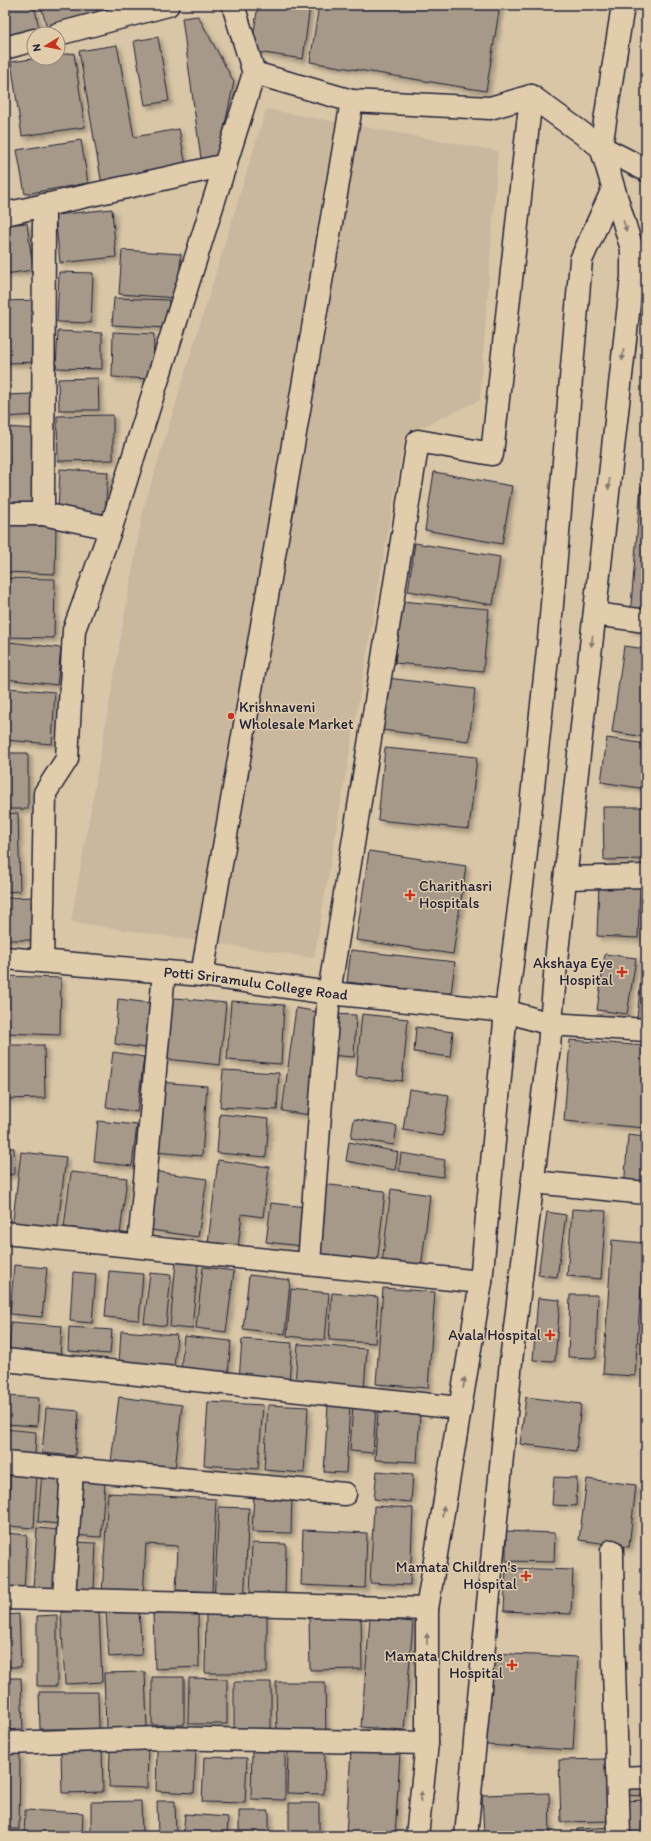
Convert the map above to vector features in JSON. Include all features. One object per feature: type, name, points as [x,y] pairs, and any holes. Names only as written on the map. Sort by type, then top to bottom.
[{"type":"street","points":[[66,32],[168,5]]},
{"type":"street","points":[[42,961],[45,793],[67,759],[74,630],[111,528],[254,73],[233,5]]},
{"type":"street","points":[[466,1836],[511,1361],[533,1182],[632,277],[632,249],[601,147],[624,5]]},
{"type":"street","points":[[5,48],[26,42]]},
{"type":"street","points":[[254,73],[352,101],[490,108],[531,96]]},
{"type":"street","points":[[531,96],[601,147],[646,170]]},
{"type":"street","points":[[309,1263],[329,993],[418,441],[492,454],[531,96]]},
{"type":"street","points":[[202,975],[352,101]]},
{"type":"street","points":[[5,214],[226,166]]},
{"type":"street","points":[[417,1836],[427,1742],[427,1609],[480,1282],[506,1012],[550,640],[581,260],[613,189]]},
{"type":"street","points":[[43,514],[44,205]]},
{"type":"street","points":[[5,514],[43,514],[111,528]]},
{"type":"street","points":[[595,614],[646,621]]},
{"type":"street","points":[[566,878],[646,876]]},
{"type":"street","name":"Potti Sriramulu College Road","points":[[5,958],[202,975],[329,993],[506,1012],[550,1024],[646,1030]]},
{"type":"street","points":[[139,1246],[164,972]]},
{"type":"street","points":[[533,1182],[646,1193]]},
{"type":"street","points":[[5,1233],[309,1263],[480,1282]]},
{"type":"street","points":[[5,1360],[460,1408]]},
{"type":"street","points":[[5,1463],[345,1494]]},
{"type":"street","points":[[64,1599],[72,1469]]},
{"type":"street","points":[[612,1550],[612,1634],[619,1836]]},
{"type":"street","points":[[5,1598],[427,1609]]},
{"type":"street","points":[[5,1743],[160,1738],[427,1742]]},
{"type":"street","points":[[618,1778],[646,1777]]},
{"type":"shaded area","name":"Krishnaveni Wholesale Market","points":[[266,109],[498,151],[480,400],[405,435],[314,958],[71,922],[143,510]]},
{"type":"building","points":[[5,5],[34,5],[38,26],[26,26],[26,36],[5,41]]},
{"type":"building","points":[[41,5],[95,5],[98,17],[60,26],[46,26]]},
{"type":"building","points":[[104,5],[160,5],[106,16]]},
{"type":"building","points":[[258,5],[310,5],[303,59],[251,51]]},
{"type":"building","points":[[319,5],[500,5],[486,91],[310,62]]},
{"type":"building","points":[[198,16],[234,82],[218,157],[201,159],[182,18]]},
{"type":"building","points":[[158,37],[169,101],[145,105],[134,41]]},
{"type":"building","points":[[117,45],[134,137],[179,129],[187,171],[102,185],[79,51]]},
{"type":"building","points":[[74,53],[85,127],[22,136],[11,62],[26,60],[26,66],[66,66],[66,54]]},
{"type":"building","points":[[81,140],[88,183],[25,194],[17,150]]},
{"type":"building","points":[[112,209],[116,257],[60,263],[55,215]]},
{"type":"building","points":[[27,223],[33,270],[5,274],[5,225]]},
{"type":"building","points":[[122,250],[181,254],[178,298],[119,294]]},
{"type":"building","points":[[59,272],[93,273],[91,323],[57,322]]},
{"type":"building","points":[[114,298],[169,300],[167,328],[112,325]]},
{"type":"building","points":[[38,300],[41,362],[5,363],[5,301]]},
{"type":"building","points":[[58,331],[102,333],[102,369],[56,368]]},
{"type":"building","points":[[113,332],[154,334],[153,379],[112,377]]},
{"type":"building","points":[[98,378],[99,410],[59,410],[58,379]]},
{"type":"building","points":[[34,394],[36,415],[5,417],[5,395]]},
{"type":"building","points":[[113,415],[113,460],[58,461],[57,416]]},
{"type":"building","points":[[5,427],[37,429],[33,508],[5,507]]},
{"type":"building","points":[[60,469],[108,472],[105,514],[58,511]]},
{"type":"building","points":[[434,472],[512,486],[502,544],[425,530]]},
{"type":"building","points":[[641,486],[646,487],[646,631],[629,629]]},
{"type":"building","points":[[5,525],[56,526],[55,574],[5,572]]},
{"type":"building","points":[[415,543],[500,557],[493,605],[408,591]]},
{"type":"building","points":[[5,578],[55,579],[54,638],[5,637]]},
{"type":"building","points":[[401,601],[489,609],[483,671],[395,663]]},
{"type":"building","points":[[9,642],[61,648],[57,685],[5,679]]},
{"type":"building","points":[[624,646],[646,649],[646,737],[612,732]]},
{"type":"building","points":[[388,678],[475,689],[469,741],[382,730]]},
{"type":"building","points":[[8,688],[55,692],[52,744],[5,740]]},
{"type":"building","points":[[607,738],[646,744],[646,789],[601,782]]},
{"type":"building","points":[[385,748],[477,757],[469,829],[378,820]]},
{"type":"building","points":[[5,753],[28,753],[28,809],[5,809]]},
{"type":"building","points":[[603,807],[646,807],[646,859],[604,860]]},
{"type":"building","points":[[18,813],[20,891],[5,892],[5,814]]},
{"type":"building","points":[[369,851],[466,866],[453,954],[356,940]]},
{"type":"building","points":[[599,884],[640,885],[638,938],[597,936]]},
{"type":"building","points":[[32,897],[33,940],[5,940],[5,898]]},
{"type":"building","points":[[644,946],[646,946],[646,1020],[637,1019]]},
{"type":"building","points":[[351,950],[455,962],[451,994],[347,982]]},
{"type":"building","points":[[605,954],[636,958],[627,1014],[597,1010]]},
{"type":"building","points":[[5,976],[61,978],[60,1035],[5,1033]]},
{"type":"building","points":[[165,997],[226,1003],[220,1065],[158,1058]]},
{"type":"building","points":[[118,999],[150,1003],[146,1048],[115,1044]]},
{"type":"building","points":[[231,1001],[284,1005],[281,1064],[227,1060]]},
{"type":"building","points":[[296,1008],[324,1013],[310,1115],[282,1111]]},
{"type":"building","points":[[330,1014],[356,1015],[354,1057],[328,1055]]},
{"type":"building","points":[[362,1014],[408,1019],[402,1081],[356,1076]]},
{"type":"building","points":[[416,1027],[453,1032],[450,1057],[414,1052]]},
{"type":"building","points":[[570,1040],[646,1046],[646,1128],[564,1121]]},
{"type":"building","points":[[5,1045],[44,1045],[45,1098],[5,1099]]},
{"type":"building","points":[[113,1052],[144,1057],[137,1112],[106,1107]]},
{"type":"building","points":[[223,1070],[279,1073],[277,1110],[220,1107]]},
{"type":"building","points":[[159,1082],[207,1086],[202,1156],[154,1152]]},
{"type":"building","points":[[409,1089],[449,1095],[443,1136],[403,1130]]},
{"type":"building","points":[[220,1114],[269,1119],[266,1157],[217,1153]]},
{"type":"building","points":[[354,1119],[397,1126],[394,1145],[351,1138]]},
{"type":"building","points":[[98,1121],[137,1125],[132,1166],[94,1162]]},
{"type":"building","points":[[628,1135],[646,1137],[646,1191],[624,1189]]},
{"type":"building","points":[[349,1142],[398,1152],[395,1170],[346,1161]]},
{"type":"building","points":[[5,1148],[14,1148],[15,1174],[5,1175]]},
{"type":"building","points":[[21,1152],[66,1157],[57,1233],[12,1228]]},
{"type":"building","points":[[401,1153],[445,1160],[443,1177],[399,1171]]},
{"type":"building","points":[[218,1160],[269,1167],[263,1217],[242,1214],[238,1247],[208,1243]]},
{"type":"building","points":[[153,1171],[207,1179],[198,1237],[145,1229]]},
{"type":"building","points":[[71,1172],[127,1178],[120,1234],[64,1227]]},
{"type":"building","points":[[320,1184],[385,1191],[377,1264],[313,1258]]},
{"type":"building","points":[[391,1189],[430,1195],[421,1269],[382,1264]]},
{"type":"building","points":[[271,1203],[306,1207],[302,1246],[266,1242]]},
{"type":"building","points":[[572,1209],[606,1211],[601,1279],[567,1276]]},
{"type":"building","points":[[547,1212],[566,1215],[557,1277],[538,1275]]},
{"type":"building","points":[[612,1240],[644,1243],[635,1376],[603,1374]]},
{"type":"building","points":[[176,1261],[198,1264],[192,1329],[170,1327]]},
{"type":"building","points":[[14,1265],[47,1268],[42,1317],[10,1314]]},
{"type":"building","points":[[203,1267],[234,1271],[226,1332],[196,1328]]},
{"type":"building","points":[[109,1271],[143,1274],[139,1320],[105,1317]]},
{"type":"building","points":[[73,1272],[96,1274],[92,1323],[70,1321]]},
{"type":"building","points":[[150,1273],[171,1275],[166,1326],[144,1323]]},
{"type":"building","points":[[249,1275],[290,1280],[285,1334],[243,1329]]},
{"type":"building","points":[[383,1288],[435,1292],[428,1388],[376,1384]]},
{"type":"building","points":[[291,1289],[329,1293],[325,1340],[287,1336]]},
{"type":"building","points":[[332,1293],[378,1297],[375,1343],[329,1340]]},
{"type":"building","points":[[570,1295],[598,1295],[596,1358],[568,1357]]},
{"type":"building","points":[[538,1298],[560,1300],[555,1361],[533,1360]]},
{"type":"building","points":[[11,1322],[62,1326],[60,1356],[9,1352]]},
{"type":"building","points":[[69,1327],[112,1330],[110,1354],[68,1351]]},
{"type":"building","points":[[121,1331],[177,1335],[174,1368],[119,1364]]},
{"type":"building","points":[[184,1336],[231,1341],[228,1373],[181,1368]]},
{"type":"building","points":[[242,1339],[292,1343],[289,1383],[239,1380]]},
{"type":"building","points":[[298,1344],[367,1349],[364,1389],[295,1384]]},
{"type":"building","points":[[5,1396],[39,1398],[37,1426],[5,1424]]},
{"type":"building","points":[[119,1397],[182,1405],[175,1470],[111,1462]]},
{"type":"building","points":[[526,1397],[581,1404],[576,1451],[520,1444]]},
{"type":"building","points":[[208,1402],[263,1405],[258,1469],[204,1465]]},
{"type":"building","points":[[328,1404],[350,1405],[346,1473],[324,1472]]},
{"type":"building","points":[[353,1404],[376,1406],[373,1453],[350,1451]]},
{"type":"building","points":[[268,1405],[308,1407],[304,1473],[264,1470]]},
{"type":"building","points":[[46,1408],[79,1411],[75,1456],[42,1453]]},
{"type":"building","points":[[378,1412],[420,1414],[417,1462],[375,1460]]},
{"type":"building","points":[[5,1429],[36,1432],[35,1454],[5,1452]]},
{"type":"building","points":[[644,1438],[646,1438],[646,1510],[644,1510]]},
{"type":"building","points":[[11,1469],[37,1470],[34,1528],[8,1526]]},
{"type":"building","points":[[377,1471],[413,1474],[411,1502],[374,1499]]},
{"type":"building","points":[[42,1472],[65,1474],[61,1524],[38,1522]]},
{"type":"building","points":[[554,1477],[577,1478],[576,1506],[552,1505]]},
{"type":"building","points":[[587,1479],[636,1485],[629,1547],[579,1540]]},
{"type":"building","points":[[76,1481],[105,1483],[101,1537],[72,1535]]},
{"type":"building","points":[[254,1492],[292,1494],[291,1533],[252,1532]]},
{"type":"building","points":[[108,1493],[216,1499],[212,1592],[176,1590],[178,1546],[146,1544],[143,1596],[102,1594]]},
{"type":"building","points":[[374,1506],[413,1508],[410,1585],[370,1583]]},
{"type":"building","points":[[219,1507],[249,1508],[244,1604],[214,1602]]},
{"type":"building","points":[[37,1528],[60,1530],[56,1589],[33,1588]]},
{"type":"building","points":[[303,1530],[367,1533],[365,1588],[301,1585]]},
{"type":"building","points":[[506,1531],[555,1533],[554,1562],[506,1561]]},
{"type":"building","points":[[5,1533],[27,1535],[24,1591],[5,1590]]},
{"type":"building","points":[[73,1542],[96,1543],[94,1589],[71,1588]]},
{"type":"building","points":[[252,1543],[286,1544],[285,1596],[250,1595]]},
{"type":"building","points":[[506,1568],[573,1570],[571,1614],[504,1611]]},
{"type":"building","points":[[99,1611],[102,1682],[65,1684],[61,1612]]},
{"type":"building","points":[[139,1611],[142,1655],[109,1657],[106,1612]]},
{"type":"building","points":[[198,1613],[199,1667],[155,1669],[153,1614]]},
{"type":"building","points":[[206,1613],[267,1614],[267,1673],[205,1673]]},
{"type":"building","points":[[19,1614],[21,1667],[5,1667],[5,1615]]},
{"type":"building","points":[[57,1615],[57,1686],[37,1686],[37,1616]]},
{"type":"building","points":[[309,1617],[361,1617],[362,1669],[310,1670]]},
{"type":"building","points":[[370,1618],[413,1622],[404,1730],[361,1727]]},
{"type":"building","points":[[490,1653],[578,1657],[573,1750],[486,1745]]},
{"type":"building","points":[[145,1672],[147,1728],[106,1729],[104,1673]]},
{"type":"building","points":[[152,1677],[184,1677],[184,1725],[152,1725]]},
{"type":"building","points":[[5,1678],[21,1678],[23,1729],[5,1730]]},
{"type":"building","points":[[189,1678],[227,1679],[227,1724],[188,1724]]},
{"type":"building","points":[[234,1682],[271,1682],[271,1731],[234,1730]]},
{"type":"building","points":[[276,1682],[325,1682],[326,1736],[277,1738]]},
{"type":"building","points":[[39,1692],[98,1692],[99,1729],[40,1729]]},
{"type":"building","points":[[102,1748],[103,1792],[62,1793],[61,1750]]},
{"type":"building","points":[[110,1748],[148,1748],[147,1788],[109,1787]]},
{"type":"building","points":[[157,1749],[196,1750],[194,1793],[156,1791]]},
{"type":"building","points":[[351,1750],[400,1754],[395,1836],[346,1836]]},
{"type":"building","points":[[252,1751],[285,1752],[285,1800],[251,1799]]},
{"type":"building","points":[[288,1751],[325,1752],[324,1794],[287,1793]]},
{"type":"building","points":[[5,1752],[20,1752],[19,1829],[5,1829]]},
{"type":"building","points":[[204,1757],[247,1758],[245,1803],[202,1802]]},
{"type":"building","points":[[607,1759],[609,1821],[561,1822],[559,1760]]},
{"type":"building","points":[[625,1778],[646,1779],[646,1796],[624,1795]]},
{"type":"building","points":[[549,1793],[550,1834],[484,1836],[482,1795]]},
{"type":"building","points":[[646,1800],[646,1833],[622,1833],[621,1801]]},
{"type":"building","points":[[141,1801],[142,1836],[91,1836],[91,1802]]},
{"type":"building","points":[[157,1801],[175,1801],[176,1836],[158,1836]]},
{"type":"building","points":[[289,1803],[319,1803],[319,1836],[289,1836]]},
{"type":"building","points":[[25,1810],[83,1813],[82,1836],[24,1836]]},
{"type":"building","points":[[239,1811],[269,1811],[269,1836],[239,1836]]},
{"type":"building","points":[[185,1814],[228,1817],[227,1836],[183,1836]]},
{"type":"building","points":[[612,1827],[612,1836],[577,1836],[577,1829]]},
{"type":"place","name":"Krishnaveni Wholesale Market","points":[[231,716]]},
{"type":"place","name":"Charithasri Hospitals","points":[[410,895]]},
{"type":"place","name":"Akshaya Eye Hospital","points":[[622,972]]},
{"type":"place","name":"Avala Hospital","points":[[550,1335]]},
{"type":"place","name":"Mamata Children's Hospital","points":[[526,1576]]},
{"type":"place","name":"Mamata Childrens Hospital","points":[[512,1665]]}]
